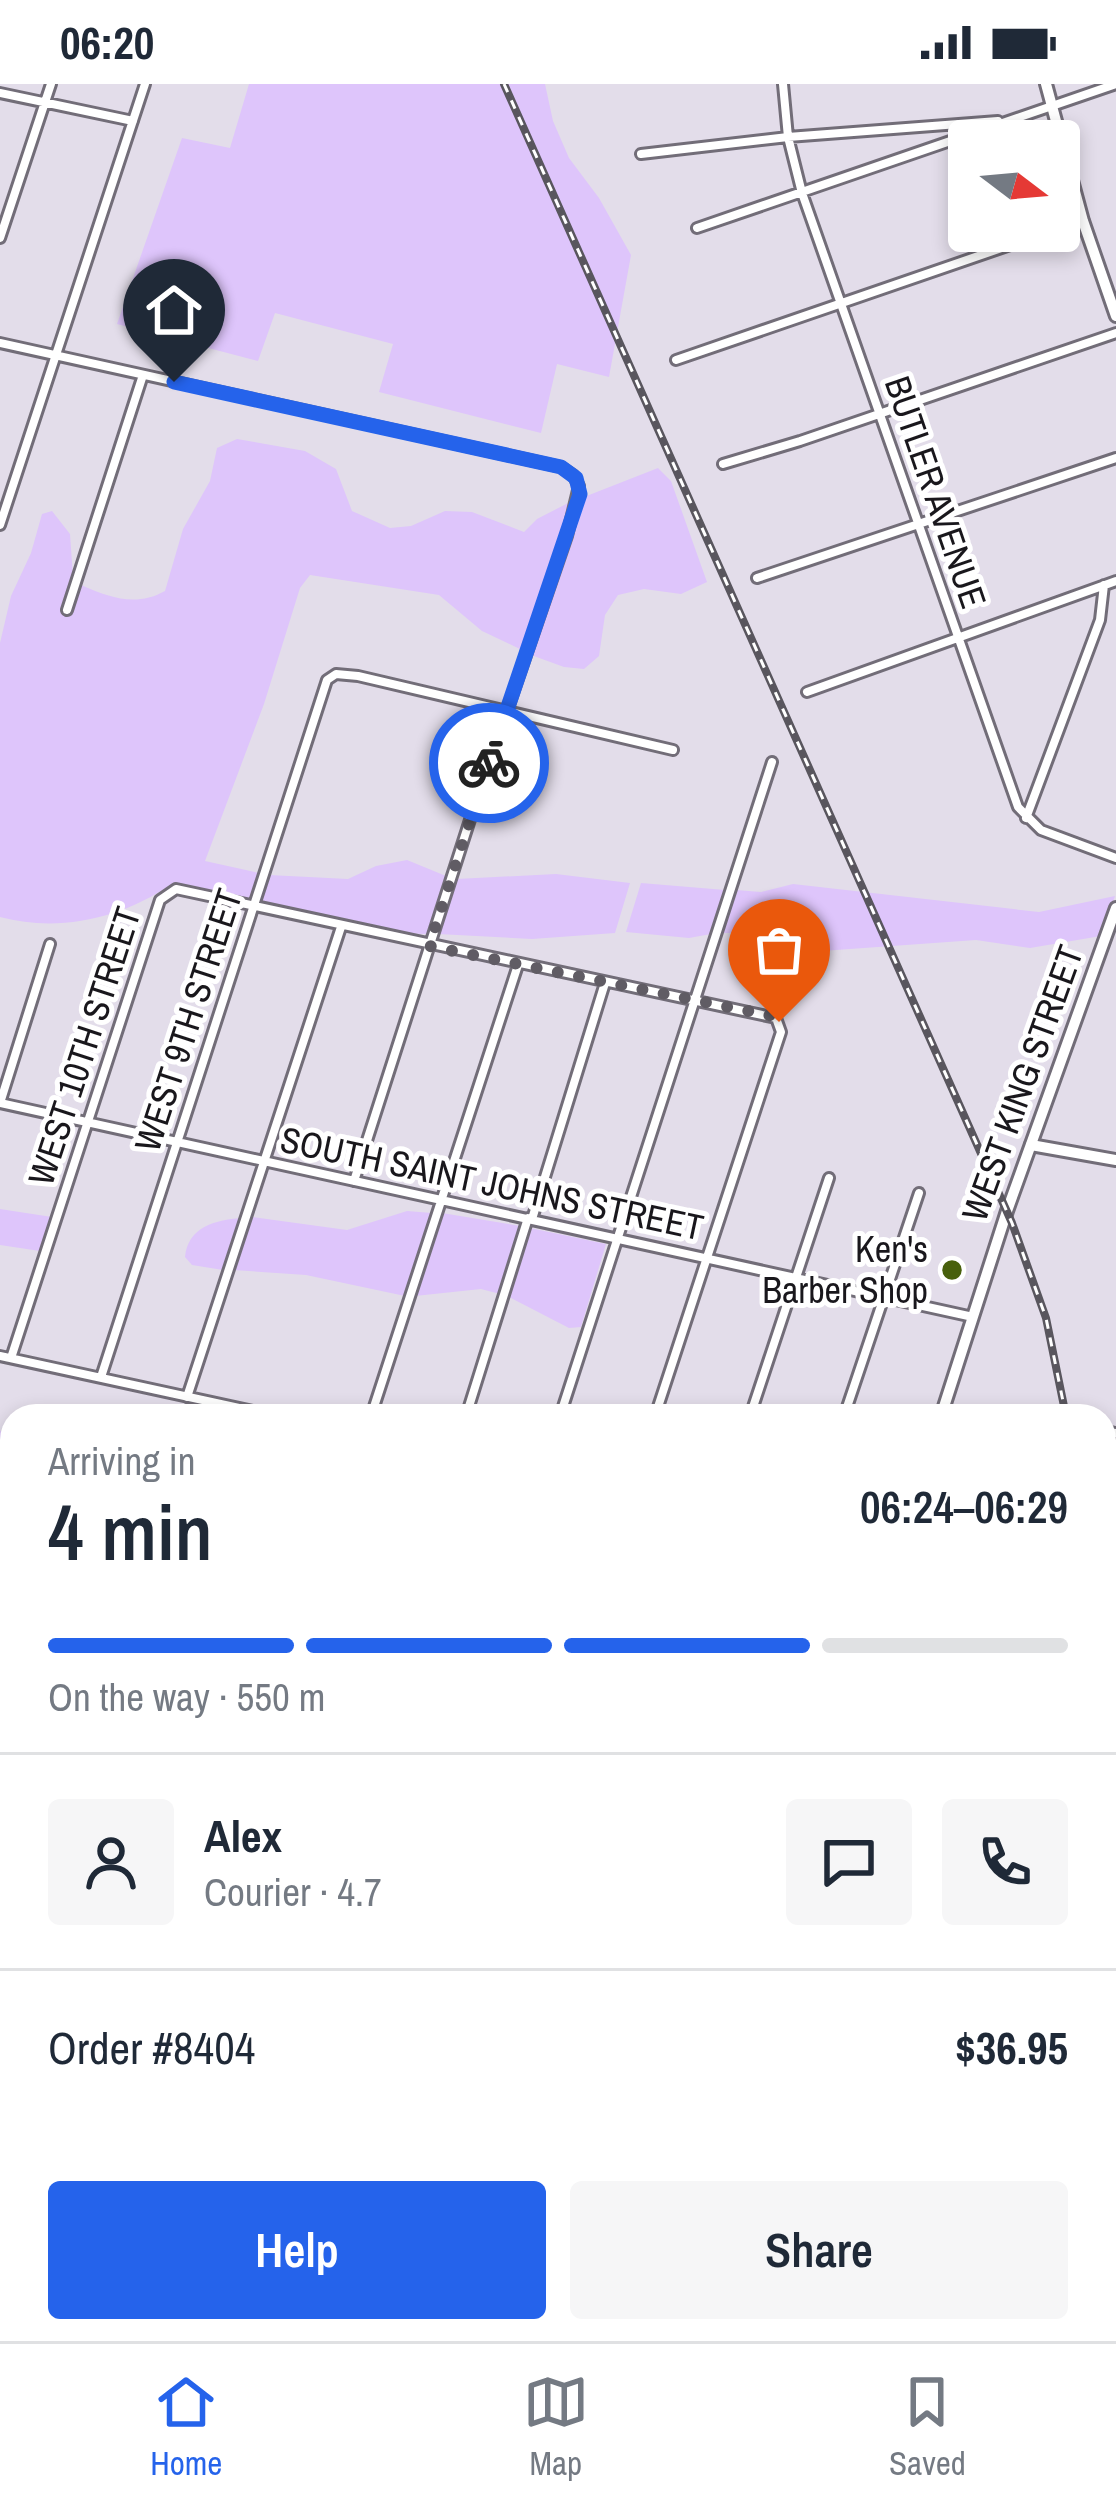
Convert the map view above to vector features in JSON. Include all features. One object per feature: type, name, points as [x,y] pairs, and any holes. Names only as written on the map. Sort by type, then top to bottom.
[{"type":"main road","points":[[1046,84],[1082,221],[1116,316]]},
{"type":"main road","name":"WEST KING STREET","points":[[945,1404],[1031,1145],[1115,915]]},
{"type":"main road","points":[[1031,1145],[1116,1160]]},
{"type":"street","points":[[0,238],[51,84]]},
{"type":"street","points":[[0,525],[145,84]]},
{"type":"street","name":"BUTLER AVENUE","points":[[783,84],[788,137],[802,193],[1018,807],[1026,818]]},
{"type":"street","points":[[1012,120],[1116,84]]},
{"type":"street","points":[[0,93],[133,121]]},
{"type":"street","points":[[641,154],[948,123]]},
{"type":"street","points":[[698,228],[948,142]]},
{"type":"street","points":[[676,360],[990,252]]},
{"type":"street","points":[[722,464],[1116,333]]},
{"type":"street","points":[[0,344],[561,467],[573,475],[580,494],[354,1180]]},
{"type":"street","points":[[67,610],[143,375]]},
{"type":"street","points":[[757,578],[1116,458]]},
{"type":"street","points":[[807,692],[1116,581]]},
{"type":"street","points":[[1104,585],[1100,620],[1026,818],[1041,830],[1116,858]]},
{"type":"street","name":"WEST 9TH STREET","points":[[101,1378],[327,680],[336,674],[358,676],[506,712]]},
{"type":"street","points":[[506,712],[673,750]]},
{"type":"street","points":[[564,1404],[772,762]]},
{"type":"street","name":"WEST 10TH STREET","points":[[5,1357],[160,900],[169,891],[184,890],[254,907]]},
{"type":"street","points":[[254,907],[773,1016],[779,1022],[781,1032],[659,1404]]},
{"type":"street","points":[[187,1397],[341,926]]},
{"type":"street","points":[[0,1103],[50,944]]},
{"type":"street","points":[[375,1404],[518,965]]},
{"type":"street","points":[[470,1404],[605,983]]},
{"type":"street","name":"SOUTH SAINT JOHNS STREET","points":[[0,1103],[973,1317]]},
{"type":"street","points":[[754,1404],[830,1178]]},
{"type":"street","points":[[848,1404],[920,1193]]},
{"type":"street","points":[[5,1357],[220,1404]]},
{"type":"shaded area","points":[[249,84],[545,84],[553,121],[569,158],[599,198],[631,255],[609,377],[557,364],[541,433],[379,392],[393,344],[275,313],[258,361],[117,324],[182,138],[230,148]]},
{"type":"shaded area","points":[[237,439],[305,451],[336,469],[352,511],[390,528],[411,526],[445,511],[472,512],[524,532],[537,519],[572,501],[522,650],[482,631],[439,595],[310,575],[300,588],[264,704],[205,861],[259,873],[250,901],[170,885],[131,906],[89,919],[45,923],[0,917],[0,643],[11,596],[42,514],[52,511],[70,534],[73,577],[61,613],[71,615],[81,585],[123,599],[154,596],[165,591],[183,529],[210,481],[217,448]]},
{"type":"shaded area","points":[[658,468],[671,481],[707,582],[681,594],[644,589],[618,595],[605,615],[599,656],[584,669],[531,655],[584,497]]},
{"type":"shaded area","points":[[407,860],[446,876],[427,934],[395,933],[260,904],[269,875],[348,879],[376,866]]},
{"type":"shaded area","points":[[556,874],[630,883],[615,933],[532,939],[438,934],[456,879]]},
{"type":"shaded area","points":[[641,883],[725,890],[711,934],[689,938],[626,932]]},
{"type":"shaded area","points":[[793,884],[1039,912],[1115,896],[1101,936],[1030,948],[976,940],[822,951],[722,933],[736,890],[761,892]]},
{"type":"shaded area","points":[[0,1209],[52,1217],[40,1251],[0,1245]]},
{"type":"shaded area","points":[[407,1211],[432,1213],[405,1296],[306,1275],[234,1270],[252,1217],[347,1230]]},
{"type":"shaded area","points":[[442,1213],[520,1226],[500,1294],[481,1289],[415,1296]]},
{"type":"shaded area","points":[[241,1218],[223,1270],[192,1265],[185,1257],[197,1232],[213,1223]]},
{"type":"shaded area","points":[[530,1228],[606,1244],[581,1327],[569,1328],[509,1297]]},
{"type":"railway","points":[[504,84],[1012,1223],[1046,1318],[1064,1404]]},
{"type":"way so far","points":[[489,763],[429,946],[773,1016],[779,1022]]},
{"type":"place","name":"Ken's Barber Shop","points":[[952,1270]]},
{"type":"route","points":[[174,382],[561,467],[573,475],[580,494],[489,763]]}]
